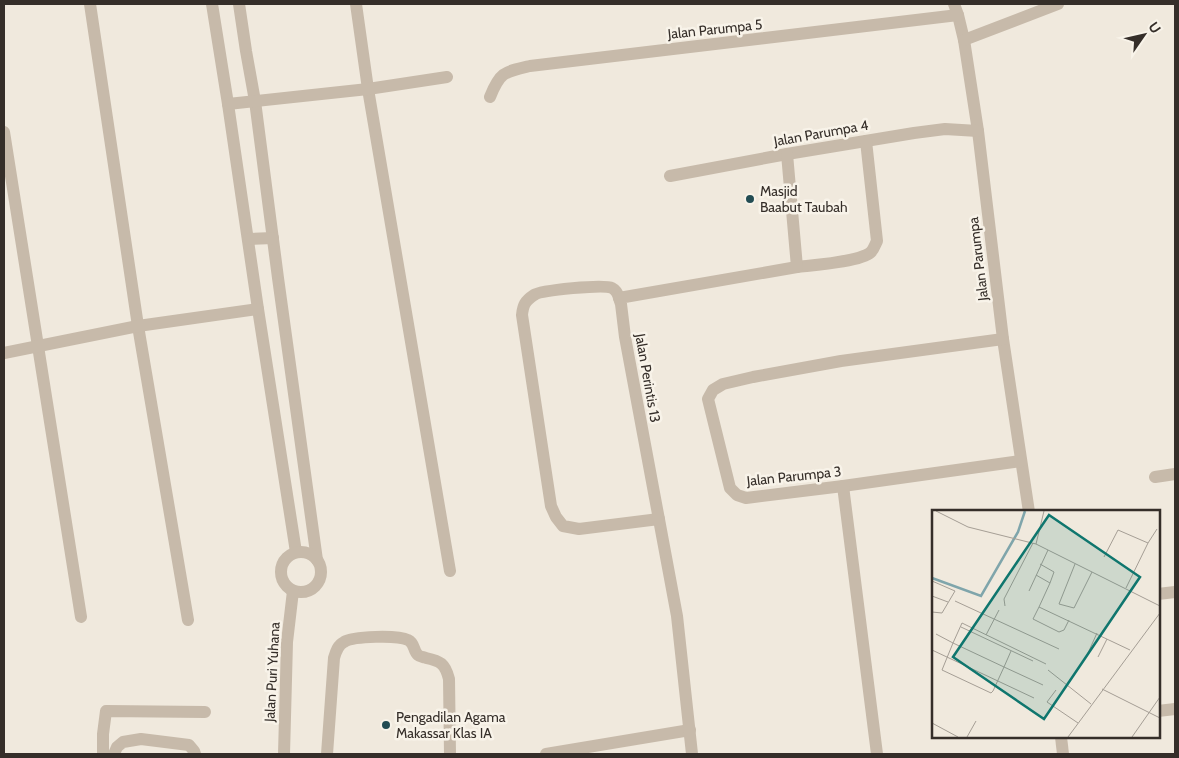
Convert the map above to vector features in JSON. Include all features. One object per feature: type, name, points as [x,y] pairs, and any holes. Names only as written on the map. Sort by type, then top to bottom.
[{"type":"street","points":[[90,4],[138,326],[188,620]]},
{"type":"street","points":[[212,4],[296,552]]},
{"type":"street","points":[[239,4],[255,101],[317,560],[321,571],[318,582],[305,592],[293,591],[284,584],[280,573],[281,568],[286,558],[291,554],[304,552],[317,560]]},
{"type":"street","points":[[356,4],[368,89],[450,571]]},
{"type":"street","points":[[964,40],[1058,4]]},
{"type":"street","name":"Jalan Parumpa","points":[[956,10],[964,40],[978,131],[1003,339],[1029,510]]},
{"type":"street","name":"Jalan Parumpa 5","points":[[490,97],[502,75],[512,70],[530,66],[956,10]]},
{"type":"street","points":[[228,104],[368,89],[447,78]]},
{"type":"street","name":"Jalan Parumpa 4","points":[[670,176],[914,133],[945,129],[978,131]]},
{"type":"street","points":[[4,132],[81,617]]},
{"type":"street","points":[[659,519],[578,529],[563,526],[556,517],[551,506],[522,307],[536,294],[596,286],[611,287],[617,292],[619,298],[865,256],[873,250],[877,241],[866,141]]},
{"type":"street","points":[[787,154],[797,267]]},
{"type":"street","points":[[248,239],[273,238]]},
{"type":"street","name":"Jalan Perintis 13","points":[[619,298],[677,616],[692,754]]},
{"type":"street","points":[[4,353],[138,326],[258,309]]},
{"type":"street","name":"Jalan Parumpa 3","points":[[1003,339],[841,362],[723,384],[713,390],[708,399],[730,488],[734,493],[746,498],[1021,461]]},
{"type":"street","points":[[1155,477],[1175,474]]},
{"type":"street","points":[[843,486],[877,754]]},
{"type":"street","name":"Jalan Puri Yuhana","points":[[284,754],[287,642],[293,591]]},
{"type":"street","points":[[1159,594],[1175,592]]},
{"type":"street","points":[[327,754],[334,658],[339,645],[344,641],[369,637],[410,640],[420,656],[436,660],[445,667],[449,678],[450,754]]},
{"type":"street","points":[[1159,711],[1175,709]]},
{"type":"street","points":[[104,754],[103,734],[106,711],[205,712]]},
{"type":"street","points":[[546,754],[690,730]]},
{"type":"street","points":[[1061,738],[1063,754]]},
{"type":"street","points":[[114,754],[122,742],[141,739],[189,745],[195,754]]},
{"type":"place","name":"Masjid Baabut Taubah","points":[[750,199]]},
{"type":"place","name":"Pengadilan Agama Makassar Klas IA","points":[[386,725]]}]
